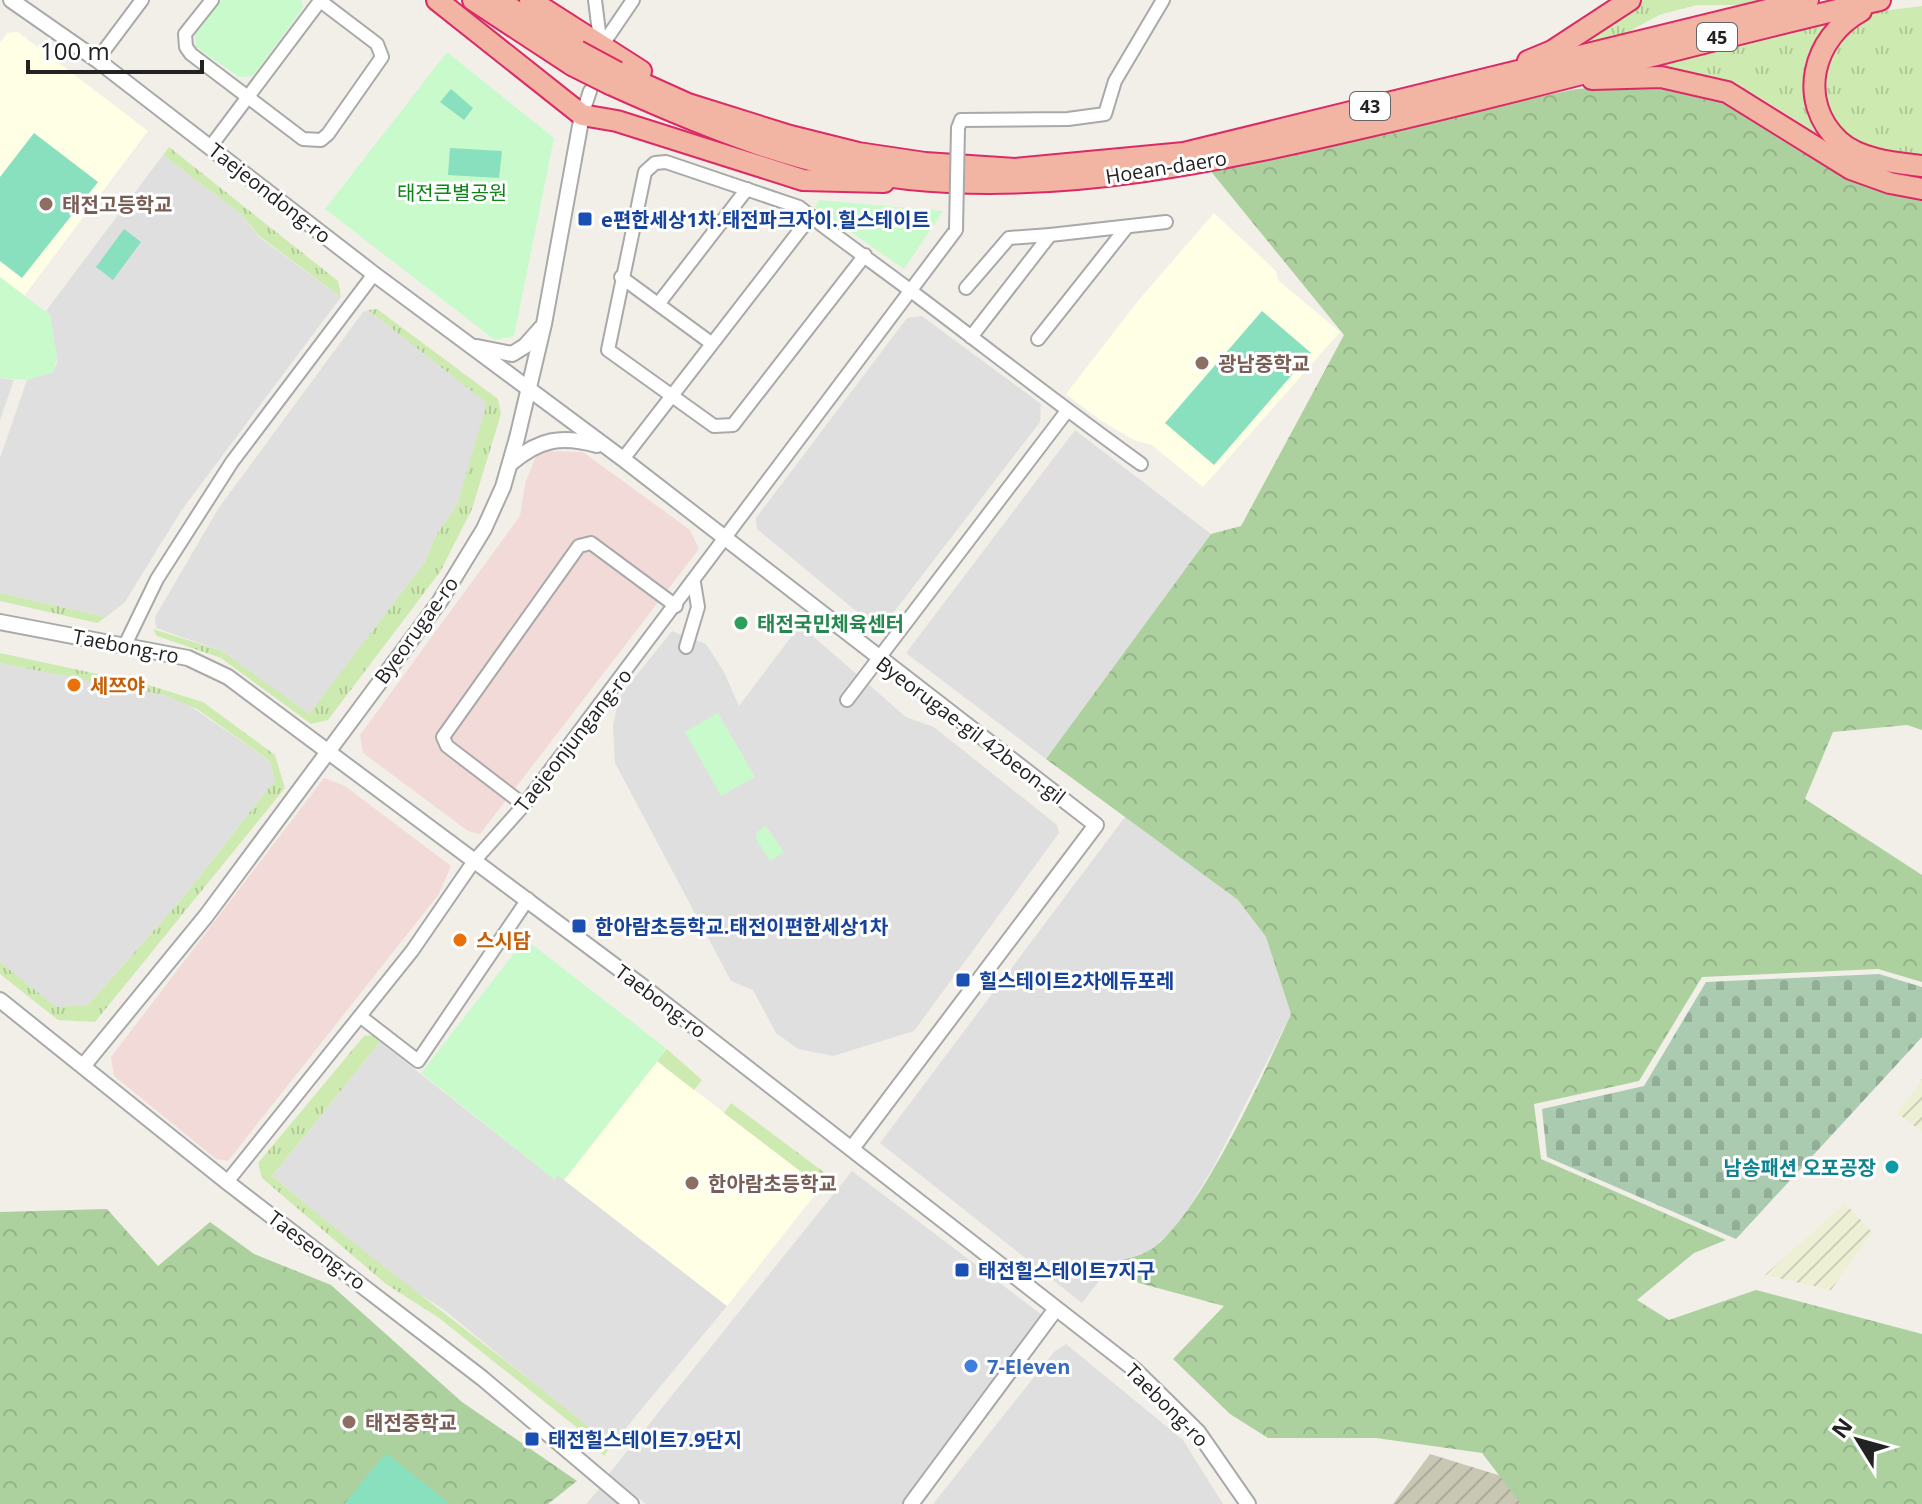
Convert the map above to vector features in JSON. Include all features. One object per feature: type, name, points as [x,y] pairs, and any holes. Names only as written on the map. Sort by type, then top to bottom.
[{"type":"highway","points":[[437,0],[582,115],[617,121],[803,180],[872,184],[907,179]]},
{"type":"highway","name":"43","points":[[473,0],[614,78]]},
{"type":"highway","name":"43","points":[[498,0],[575,58]]},
{"type":"highway","points":[[530,0],[601,52],[636,69],[761,119],[867,144],[925,163]]},
{"type":"highway","points":[[1492,77],[1552,51],[1621,9],[1630,0]]},
{"type":"highway","name":"Hoean-daero","points":[[614,78],[790,136],[858,153],[925,163],[1015,169],[1184,153],[1808,0]]},
{"type":"highway","points":[[1882,0],[1842,21],[1827,40],[1817,64],[1815,99],[1824,122],[1840,142],[1859,153],[1922,166]]},
{"type":"highway","name":"Hoean-daero","points":[[614,78],[691,120],[791,155],[907,179],[1023,183],[1098,179],[1178,167],[1357,129],[1700,41],[1882,0]]},
{"type":"highway","points":[[1556,80],[1661,77],[1727,92],[1851,169],[1922,189]]},
{"type":"street","name":"Taejeondong-ro","points":[[11,0],[97,60],[374,274],[528,388]]},
{"type":"street","points":[[97,60],[142,0]]},
{"type":"street","points":[[211,146],[247,97],[319,0],[377,44],[382,57],[328,134],[321,140],[303,139],[247,97],[186,47],[185,34],[212,0]]},
{"type":"street","points":[[595,0],[601,52]]},
{"type":"street","points":[[601,52],[633,0]]},
{"type":"street","name":"Taejeonjungang-ro","points":[[227,1182],[361,1017],[412,951],[474,861],[524,805],[694,583],[913,292],[956,230],[958,128],[961,120],[1028,121],[1105,114],[1115,81],[1163,0]]},
{"type":"street","points":[[582,115],[590,91]]},
{"type":"street","name":"Byeorugae-ro","points":[[84,1065],[206,916],[457,575],[494,509],[510,465],[544,324],[582,115]]},
{"type":"street","points":[[865,255],[733,425],[714,426],[608,350],[645,172],[655,163],[666,162],[789,201],[865,255],[1067,411],[1141,464]]},
{"type":"street","points":[[659,303],[747,189]]},
{"type":"street","points":[[623,459],[811,216]]},
{"type":"street","points":[[966,288],[1009,238],[1166,222]]},
{"type":"street","points":[[1038,339],[1126,228]]},
{"type":"street","points":[[971,337],[1050,235]]},
{"type":"street","points":[[125,645],[157,579],[232,462],[374,274]]},
{"type":"street","points":[[621,277],[711,343]]},
{"type":"street","points":[[464,342],[512,354],[525,346],[544,324]]},
{"type":"street","name":"Byeorugae-gil 42beon-gil","points":[[528,388],[1096,825],[853,1147]]},
{"type":"street","points":[[847,700],[1067,411]]},
{"type":"street","points":[[510,465],[529,449],[561,437],[608,448]]},
{"type":"street","points":[[524,805],[447,746],[443,737],[579,546],[591,543],[676,606]]},
{"type":"street","points":[[686,647],[698,607],[694,583]]},
{"type":"street","name":"Taebong-ro","points":[[0,622],[188,658],[212,669],[327,749],[853,1147],[1055,1310],[1134,1369],[1176,1408],[1217,1457],[1248,1504]]},
{"type":"street","points":[[361,1017],[418,1061],[528,899]]},
{"type":"street","name":"Taeseong-ro","points":[[0,1000],[227,1182],[386,1302],[631,1504]]},
{"type":"street","points":[[911,1504],[1055,1310]]},
{"type":"shaded area","name":"태전고등학교","points":[[18,32],[148,131],[24,296],[0,277],[0,43],[7,33]]},
{"type":"shaded area","points":[[163,155],[241,214],[259,237],[341,297],[181,511],[125,602],[106,617],[0,593],[0,458],[27,380],[53,372],[57,362],[50,315],[46,311]]},
{"type":"shaded area","name":"광남중학교","points":[[1214,213],[1276,271],[1278,280],[1340,332],[1203,487],[1152,445],[1134,440],[1100,420],[1066,394],[1138,301]]},
{"type":"shaded area","points":[[368,310],[488,403],[457,505],[435,537],[425,562],[309,715],[222,651],[156,628],[155,617],[218,509],[363,312]]},
{"type":"shaded area","points":[[922,316],[1041,404],[1040,422],[887,621],[873,625],[757,529],[756,518],[907,318]]},
{"type":"shaded area","points":[[0,378],[14,380],[0,420]]},
{"type":"shaded area","points":[[1075,430],[1211,534],[1046,759],[906,653]]},
{"type":"shaded area","points":[[538,451],[583,452],[690,530],[699,549],[480,834],[468,831],[363,753],[360,735],[520,516],[525,484]]},
{"type":"shaded area","points":[[800,625],[906,717],[934,727],[1057,825],[1059,833],[914,1031],[833,1056],[798,1049],[776,1033],[753,990],[731,981],[615,763],[613,726],[619,697],[672,631],[706,644],[724,672],[739,706]]},
{"type":"shaded area","points":[[0,663],[183,701],[270,761],[275,780],[186,894],[88,1005],[56,1008],[0,962]]},
{"type":"shaded area","points":[[324,778],[345,786],[451,866],[439,894],[228,1161],[216,1159],[114,1076],[111,1057]]},
{"type":"shaded area","points":[[1125,817],[1238,900],[1266,937],[1291,1014],[1214,1166],[1179,1224],[1151,1250],[1112,1264],[1082,1303],[880,1143]]},
{"type":"shaded area","points":[[380,1042],[554,1179],[558,1175],[727,1306],[611,1446],[443,1309],[394,1278],[272,1176]]},
{"type":"shaded area","name":"한아람초등학교","points":[[657,1061],[821,1187],[727,1306],[564,1180]]},
{"type":"shaded area","points":[[1922,1079],[1922,1132],[1897,1113]]},
{"type":"shaded area","points":[[852,1171],[1046,1318],[905,1504],[646,1504],[609,1474]]},
{"type":"shaded area","points":[[1845,1203],[1872,1232],[1831,1290],[1765,1275]]},
{"type":"shaded area","points":[[1066,1344],[1183,1440],[1223,1504],[933,1504],[1054,1352]]},
{"type":"shaded area","points":[[1430,1454],[1511,1479],[1534,1504],[1393,1504]]},
{"type":"shaded area","points":[[600,1488],[619,1504],[586,1504]]},
{"type":"green space","points":[[221,0],[301,0],[303,8],[253,76],[239,77],[196,47],[195,35]]},
{"type":"green space","points":[[1640,0],[1760,0],[1739,5],[1696,5],[1659,15],[1621,36],[1581,47]]},
{"type":"green space","points":[[1922,6],[1922,157],[1872,147],[1857,140],[1834,118],[1825,87],[1826,71],[1836,41],[1853,22],[1871,14]]},
{"type":"green space","points":[[1839,17],[1812,54],[1836,144],[1922,174],[1922,182],[1874,169],[1759,97],[1718,78],[1668,69],[1637,69]]},
{"type":"green space","name":"태전큰별공원","points":[[447,52],[554,138],[514,336],[495,340],[325,209]]},
{"type":"green space","points":[[1641,84],[1686,91],[1739,108],[1843,176],[1891,195],[1922,199],[1922,730],[1907,725],[1833,732],[1805,799],[1922,875],[1922,982],[1878,969],[1702,977],[1639,1081],[1534,1104],[1541,1159],[1726,1240],[1694,1253],[1637,1300],[1669,1320],[1756,1290],[1922,1334],[1922,1504],[1521,1504],[1482,1453],[1376,1438],[1268,1438],[1230,1414],[1173,1359],[1224,1306],[1139,1283],[1112,1263],[1153,1248],[1191,1206],[1230,1140],[1291,1014],[1266,937],[1238,900],[1046,759],[1211,534],[1241,526],[1344,335],[1209,169],[1576,89]]},
{"type":"green space","points":[[451,89],[473,108],[464,120],[440,102]]},
{"type":"green space","points":[[34,133],[98,182],[22,278],[0,261],[0,177]]},
{"type":"green space","points":[[169,147],[338,281],[341,297],[259,236],[241,214],[163,155]]},
{"type":"green space","points":[[450,148],[502,151],[499,178],[448,175]]},
{"type":"green space","points":[[819,200],[943,211],[904,269],[815,207]]},
{"type":"green space","points":[[124,229],[141,242],[113,280],[96,267]]},
{"type":"green space","points":[[0,277],[50,315],[57,357],[53,372],[27,380],[0,378]]},
{"type":"green space","points":[[377,309],[498,399],[501,414],[472,509],[440,572],[328,720],[311,724],[221,658],[157,636],[153,629],[222,651],[309,714],[425,562],[435,537],[457,505],[487,403],[368,310]]},
{"type":"green space","points":[[1262,311],[1311,353],[1214,465],[1165,423]]},
{"type":"green space","points":[[0,593],[106,617],[97,623],[0,601]]},
{"type":"green space","points":[[0,653],[102,675],[100,683],[0,663]]},
{"type":"green space","points":[[145,684],[203,702],[275,755],[285,788],[95,1022],[58,1020],[0,974],[0,962],[56,1007],[88,1005],[186,894],[275,780],[270,761],[197,709],[165,695],[143,691]]},
{"type":"green space","points":[[718,713],[755,777],[721,796],[685,732]]},
{"type":"green space","points":[[766,826],[784,852],[770,861],[756,839],[757,832]]},
{"type":"green space","points":[[525,939],[667,1049],[564,1180],[558,1175],[555,1180],[421,1073]]},
{"type":"green space","points":[[1879,974],[1922,987],[1922,1037],[1736,1239],[1547,1157],[1542,1109],[1644,1086],[1706,982]]},
{"type":"green space","points":[[372,1035],[380,1042],[272,1176],[611,1446],[604,1456],[585,1434],[439,1318],[386,1284],[262,1178],[258,1163],[364,1036]]},
{"type":"green space","points":[[667,1049],[702,1080],[694,1090],[657,1061]]},
{"type":"green space","points":[[731,1103],[829,1176],[821,1187],[724,1113]]},
{"type":"green space","points":[[107,1209],[158,1266],[210,1222],[254,1254],[331,1285],[462,1402],[577,1481],[548,1504],[0,1504],[0,1212]]},
{"type":"green space","points":[[386,1453],[450,1504],[344,1504]]},
{"type":"place","name":"태전고등학교","points":[[46,204]]},
{"type":"place","name":"e편한세상1차.태전파크자이.힐스테이트","points":[[585,219]]},
{"type":"place","name":"광남중학교","points":[[1202,363]]},
{"type":"place","name":"태전국민체육센터","points":[[741,623]]},
{"type":"place","name":"세쯔야","points":[[74,685]]},
{"type":"place","name":"한아람초등학교.태전이편한세상1차","points":[[579,926]]},
{"type":"place","name":"스시담","points":[[460,940]]},
{"type":"place","name":"힐스테이트2차에듀포레","points":[[963,980]]},
{"type":"place","name":"남송패션 오포공장","points":[[1892,1167]]},
{"type":"place","name":"한아람초등학교","points":[[692,1183]]},
{"type":"place","name":"태전힐스테이트7지구","points":[[962,1270]]},
{"type":"place","name":"7-Eleven","points":[[971,1366]]},
{"type":"place","name":"태전중학교","points":[[349,1422]]},
{"type":"place","name":"태전힐스테이트7.9단지","points":[[532,1439]]}]
